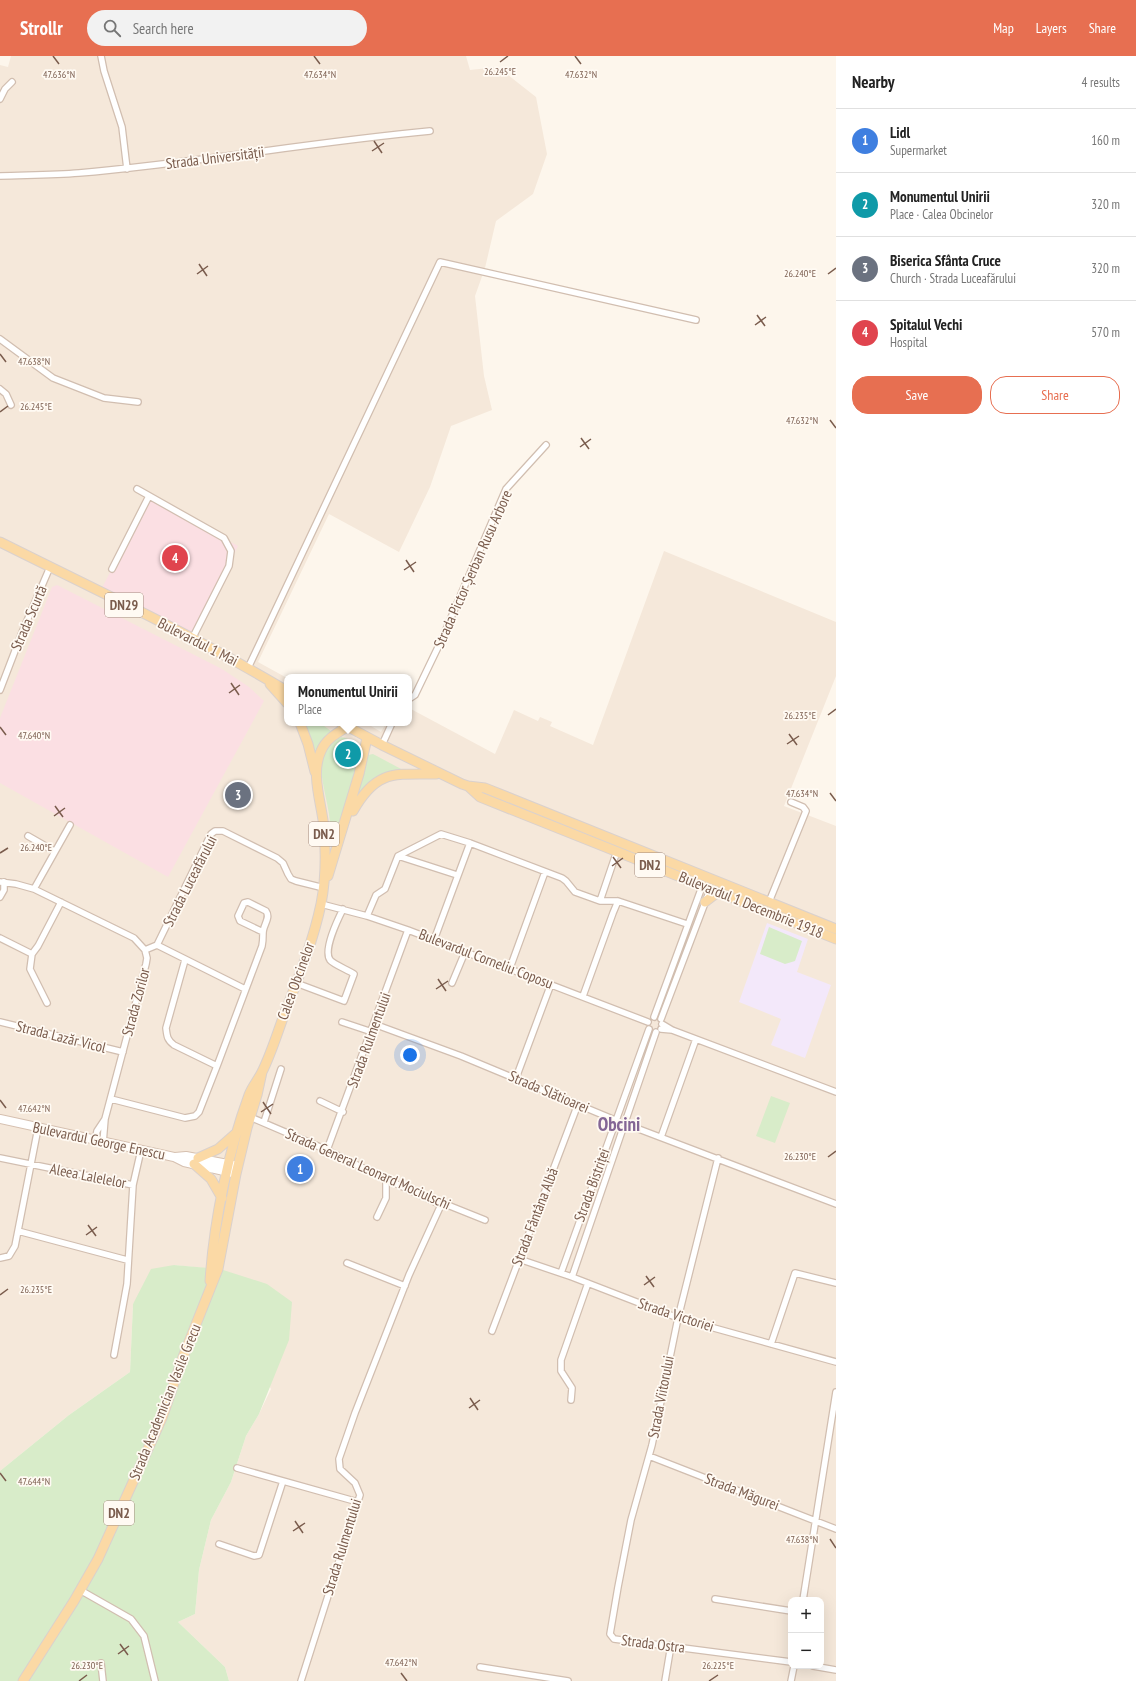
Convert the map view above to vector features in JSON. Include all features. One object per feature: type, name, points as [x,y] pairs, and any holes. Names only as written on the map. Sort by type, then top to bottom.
[{"type":"main road","name":"Bulevardul 1 Mai","points":[[0,542],[248,668],[284,689]]},
{"type":"main road","name":"DN29","points":[[262,676],[284,700]]},
{"type":"main road","points":[[301,726],[308,744],[317,781]]},
{"type":"main road","name":"Calea Obcinelor","points":[[324,888],[326,847],[317,781],[318,762],[321,750],[328,740],[343,726]]},
{"type":"main road","name":"DN2","points":[[346,726],[439,774]]},
{"type":"main road","name":"Calea Obcinelor","points":[[232,1169],[257,1095],[262,1072],[312,940],[324,888],[345,824],[368,738]]},
{"type":"main road","name":"DN2","points":[[345,824],[366,791],[383,777],[395,774],[439,774]]},
{"type":"main road","name":"Bulevardul 1 Decembrie 1918","points":[[439,774],[468,786],[485,788],[836,939]]},
{"type":"main road","name":"Bulevardul 1 Decembrie 1918","points":[[468,786],[480,797],[617,851],[710,885],[769,902],[836,929]]},
{"type":"main road","points":[[705,902],[710,885]]},
{"type":"main road","name":"Calea Obcinelor","points":[[232,1169],[235,1134],[250,1093],[262,1072]]},
{"type":"main road","name":"Bulevardul George Enescu","points":[[0,1119],[99,1142],[174,1157],[186,1156],[196,1161],[232,1169]]},
{"type":"main road","points":[[222,1198],[211,1179],[196,1161],[218,1149],[235,1134]]},
{"type":"main road","name":"Strada Academician Vasile Grecu","points":[[210,1288],[211,1266],[222,1198],[232,1169]]},
{"type":"main road","name":"Strada Academician Vasile Grecu","points":[[23,1681],[98,1559],[162,1418],[218,1269],[232,1169]]},
{"type":"street","points":[[101,56],[106,78],[122,127],[127,169]]},
{"type":"street","points":[[0,99],[5,89],[12,82]]},
{"type":"street","name":"Strada Universității","points":[[0,176],[127,169],[371,137],[430,131]]},
{"type":"street","points":[[248,668],[440,262],[696,320]]},
{"type":"street","points":[[0,339],[52,378],[104,398],[138,402]]},
{"type":"street","points":[[0,389],[6,394],[11,405]]},
{"type":"street","name":"Strada Pictor Șerban Rusu Arbore","points":[[412,697],[415,695],[441,641],[506,489],[546,445]]},
{"type":"street","points":[[137,488],[224,538],[231,550],[229,566],[192,639]]},
{"type":"street","points":[[112,569],[149,496]]},
{"type":"street","name":"Strada Scurtă","points":[[0,690],[23,630],[50,567]]},
{"type":"street","points":[[382,745],[391,726]]},
{"type":"street","points":[[769,902],[806,812],[803,807],[791,802]]},
{"type":"street","points":[[34,889],[70,825]]},
{"type":"street","name":"Strada Luceafărului","points":[[145,950],[157,945],[211,834],[215,831],[223,831],[277,858],[286,867],[288,874],[296,882],[324,888]]},
{"type":"street","points":[[367,916],[376,895],[385,890],[398,856],[441,834],[470,843],[566,880],[574,892],[600,901],[618,901],[687,924]]},
{"type":"street","points":[[28,836],[54,851]]},
{"type":"street","points":[[434,940],[470,843]]},
{"type":"street","points":[[600,901],[617,851]]},
{"type":"street","points":[[398,856],[457,875]]},
{"type":"street","points":[[510,968],[544,872]]},
{"type":"street","points":[[0,897],[4,890],[2,882]]},
{"type":"street","name":"Strada Zorilor","points":[[2,882],[34,889],[134,938],[145,950],[147,958],[146,964],[99,1142]]},
{"type":"street","points":[[710,885],[687,924],[654,1017],[648,1022],[649,1029],[660,1026],[672,1030],[836,1092]]},
{"type":"street","points":[[583,996],[618,901]]},
{"type":"street","points":[[47,1003],[30,969],[32,954],[42,940],[60,902]]},
{"type":"street","points":[[110,1098],[185,1118],[195,1116],[199,1112],[262,946],[264,937],[263,932],[268,918],[266,911],[248,902],[242,905],[238,916],[240,921],[263,932]]},
{"type":"street","name":"Strada Bistriței","points":[[572,1277],[624,1123],[705,902]]},
{"type":"street","name":"Bulevardul Corneliu Coposu","points":[[321,904],[367,916],[408,930],[648,1022]]},
{"type":"street","points":[[296,983],[344,1001],[354,974],[330,961],[328,954],[335,926],[343,909]]},
{"type":"street","name":"Strada Rulmentului","points":[[327,1150],[343,1112],[408,930]]},
{"type":"street","points":[[0,938],[32,954]]},
{"type":"street","name":"Strada Luceafărului","points":[[157,945],[245,989]]},
{"type":"street","points":[[452,983],[465,952]]},
{"type":"street","points":[[185,960],[166,1028],[167,1036],[169,1041],[174,1045],[217,1066]]},
{"type":"street","points":[[516,1078],[551,984]]},
{"type":"street","points":[[654,1017],[660,1026]]},
{"type":"street","name":"Strada Lazăr Vicol","points":[[0,1022],[122,1052]]},
{"type":"street","points":[[342,1022],[372,1032]]},
{"type":"street","name":"Strada Slătioarei","points":[[374,1024],[516,1078],[615,1120],[836,1204]]},
{"type":"street","name":"Strada Bistriței","points":[[561,1273],[649,1029]]},
{"type":"street","points":[[661,1137],[696,1039]]},
{"type":"street","points":[[264,1122],[280,1069]]},
{"type":"street","points":[[320,1101],[343,1112]]},
{"type":"street","name":"Strada Fântâna Albă","points":[[492,1331],[578,1104]]},
{"type":"street","name":"Strada General Leonard Mociulschi","points":[[250,1117],[327,1150],[441,1205],[450,1206],[485,1220]]},
{"type":"street","name":"Aleea Lalelelor","points":[[0,1258],[9,1256],[12,1252],[18,1231],[38,1128]]},
{"type":"street","name":"Aleea Lalelelor","points":[[0,1158],[133,1185],[141,1150]]},
{"type":"street","name":"Strada Viitorului","points":[[611,1637],[610,1634],[616,1593],[633,1512],[649,1456],[678,1318],[718,1158]]},
{"type":"street","points":[[377,1217],[386,1198],[386,1179]]},
{"type":"street","points":[[114,1355],[127,1284],[127,1260],[131,1234],[133,1185]]},
{"type":"street","name":"Strada Rulmentului","points":[[301,1681],[360,1495],[355,1483],[340,1470],[339,1460],[355,1413],[405,1286],[441,1205]]},
{"type":"street","points":[[18,1231],[127,1260]]},
{"type":"street","name":"Strada Victoriei","points":[[519,1259],[572,1277],[678,1318],[836,1362]]},
{"type":"street","points":[[347,1263],[405,1286]]},
{"type":"street","points":[[771,1344],[795,1272],[836,1283]]},
{"type":"street","points":[[570,1400],[572,1388],[561,1371],[561,1360],[588,1283]]},
{"type":"street","points":[[804,1597],[836,1392]]},
{"type":"street","name":"Strada Măgurei","points":[[649,1456],[836,1529]]},
{"type":"street","points":[[237,1468],[358,1502]]},
{"type":"street","points":[[219,1544],[254,1556],[259,1555],[283,1480]]},
{"type":"street","points":[[80,1590],[131,1619],[144,1636],[156,1681]]},
{"type":"street","points":[[715,1599],[788,1611]]},
{"type":"street","name":"Strada Ostra","points":[[611,1637],[614,1639],[671,1645],[788,1662]]},
{"type":"street","points":[[665,1681],[671,1645]]},
{"type":"street","points":[[101,1663],[103,1681]]},
{"type":"street","points":[[480,1667],[568,1681]]},
{"type":"street","points":[[824,1668],[836,1670]]},
{"type":"street","points":[[791,1681],[793,1669]]},
{"type":"shaded area","points":[[11,56],[466,56],[470,70],[498,67],[536,97],[547,154],[533,194],[496,221],[485,268],[475,296],[484,376],[492,410],[451,426],[430,487],[399,552],[329,514],[258,662],[284,676],[284,726],[371,726],[381,732],[384,726],[412,726],[412,710],[495,754],[514,710],[538,721],[540,717],[552,722],[550,726],[593,745],[664,551],[836,622],[836,676],[784,806],[836,826],[836,1681],[229,1681],[225,1667],[178,1622],[195,1614],[199,1570],[211,1520],[231,1482],[246,1436],[271,1389],[203,1268],[174,1265],[133,1304],[130,1372],[69,1415],[0,1471],[0,65],[8,67]]},
{"type":"shaded area","points":[[149,496],[238,546],[193,635],[102,588]]},
{"type":"shaded area","points":[[57,585],[222,669],[249,687],[264,701],[168,877],[0,783],[0,718],[52,587]]},
{"type":"shaded area","points":[[767,923],[808,939],[797,972],[831,985],[805,1058],[771,1045],[781,1019],[739,1002]]},
{"type":"green space","points":[[302,726],[324,726],[331,731],[315,753]]},
{"type":"green space","points":[[341,737],[353,741],[361,750],[332,855],[330,819],[322,777],[321,762],[323,752],[327,747]]},
{"type":"green space","points":[[373,754],[403,770],[386,773],[379,776],[369,785],[354,804],[368,755]]},
{"type":"green space","points":[[769,927],[802,941],[795,961],[785,964],[760,954]]},
{"type":"green space","points":[[771,1096],[790,1103],[775,1143],[756,1136]]},
{"type":"green space","points":[[174,1265],[220,1269],[267,1284],[292,1302],[289,1340],[259,1414],[246,1436],[231,1482],[211,1520],[199,1570],[195,1614],[178,1622],[225,1667],[229,1681],[0,1681],[0,1471],[69,1415],[130,1372],[133,1304],[151,1269]]},
{"type":"place","name":"Spitalul Vechi","points":[[175,558]]},
{"type":"place","name":"Monumentul Unirii","points":[[348,754]]},
{"type":"place","name":"Biserica Sfânta Cruce","points":[[238,795]]},
{"type":"place","name":"Lidl","points":[[300,1169]]},
{"type":"district","name":"Obcini","points":[[619,1124]]}]
